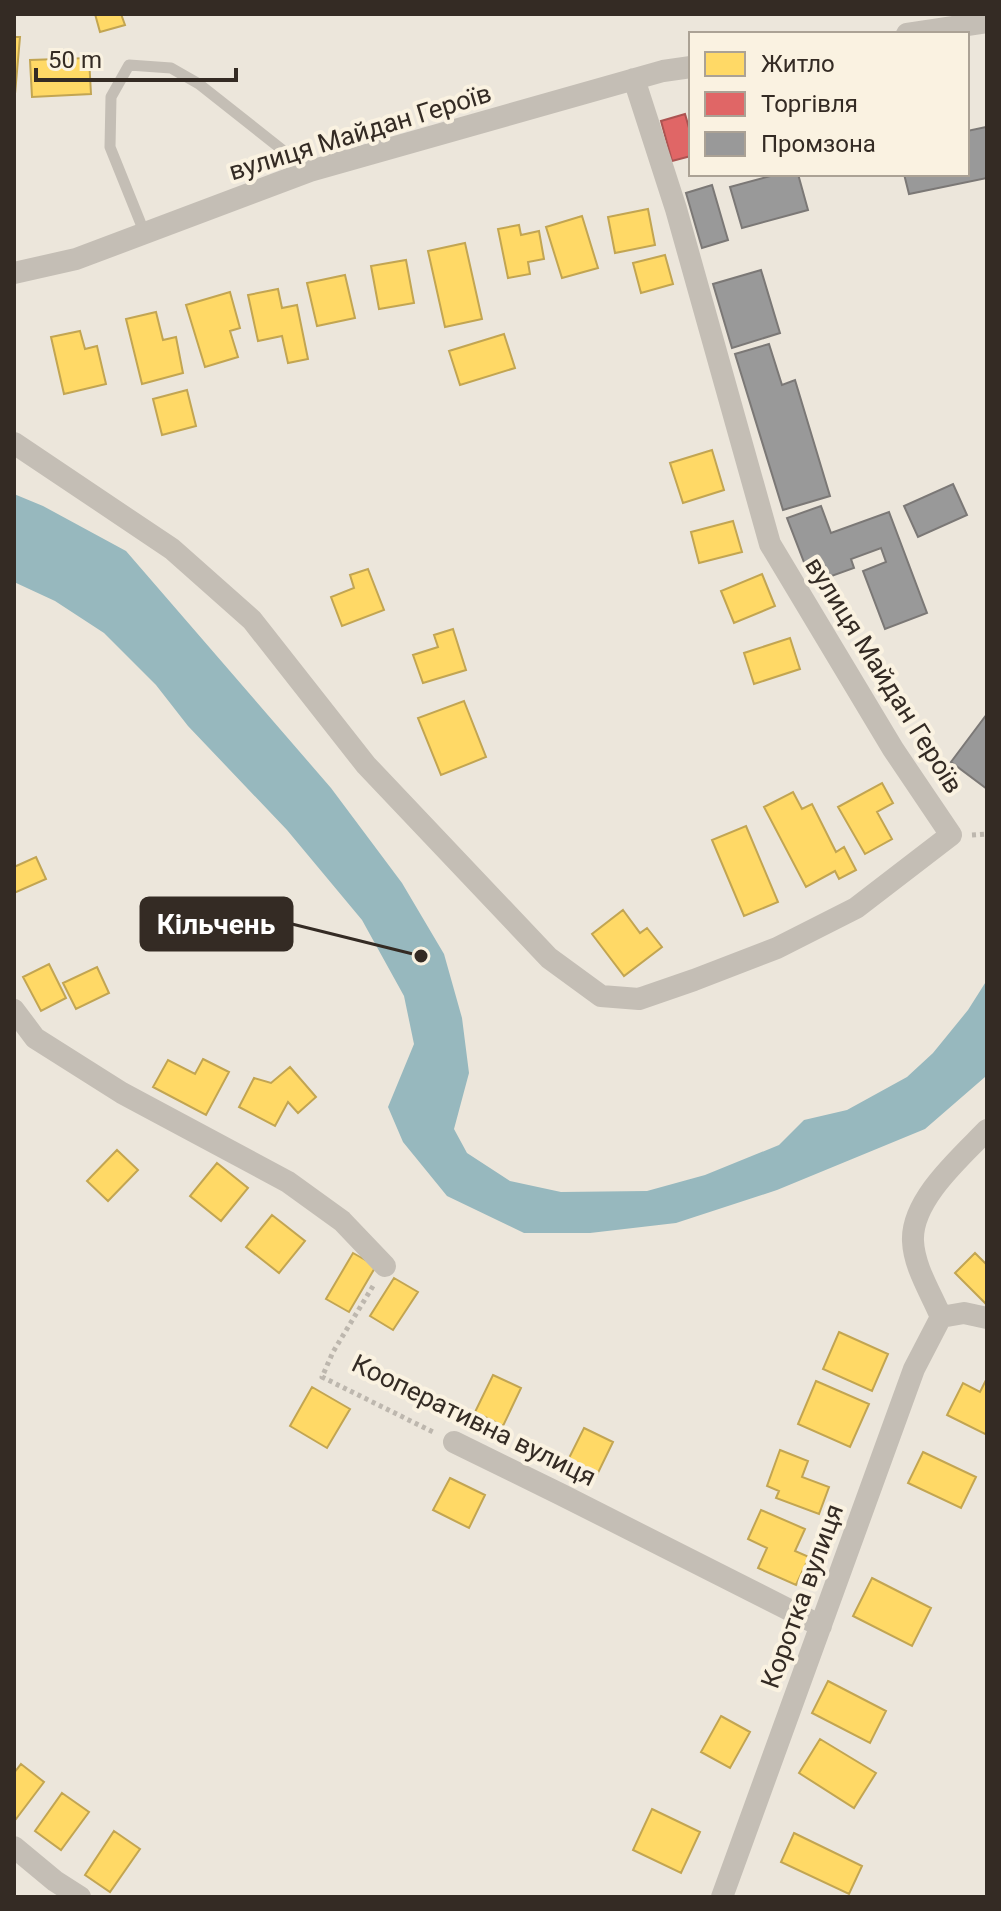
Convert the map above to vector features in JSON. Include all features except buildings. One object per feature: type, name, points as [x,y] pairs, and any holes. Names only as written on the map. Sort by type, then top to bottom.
[{"type":"street","points":[[920,32],[987,22]]},
{"type":"street","name":"вулиця Майдан Героїв","points":[[14,273],[76,259],[310,171],[663,71],[689,67]]},
{"type":"street","name":"вулиця Майдан Героїв","points":[[14,443],[172,549],[252,620],[366,765],[549,958],[601,996],[639,999],[681,985],[777,948],[856,908],[951,835],[893,749],[770,544],[676,209],[634,79]]},
{"type":"street","points":[[14,1010],[35,1038],[110,1085],[288,1182],[342,1221],[385,1266]]},
{"type":"street","points":[[987,1130],[939,1179],[915,1219],[913,1240],[917,1259],[941,1317],[964,1313],[987,1318]]},
{"type":"street","name":"Коротка вулиця","points":[[722,1897],[914,1369],[941,1317]]},
{"type":"street","name":"Кооперативна вулиця","points":[[454,1442],[821,1626]]},
{"type":"street","points":[[14,1847],[54,1889],[80,1897]]},
{"type":"lane","points":[[145,234],[110,147],[111,97],[129,65],[171,68],[190,79],[310,171]]},
{"type":"path","name":"Кооперативна вулиця","points":[[385,1266],[333,1352],[322,1377],[454,1442]]},
{"type":"water","points":[[14,494],[43,506],[126,551],[331,788],[402,883],[444,954],[462,1018],[469,1073],[454,1129],[467,1153],[510,1181],[561,1192],[647,1191],[705,1175],[779,1145],[804,1120],[847,1110],[907,1077],[933,1053],[968,1010],[987,980],[985,1077],[925,1129],[777,1190],[676,1223],[590,1233],[524,1233],[447,1196],[403,1142],[388,1107],[414,1044],[404,996],[362,920],[287,830],[188,726],[156,685],[104,633],[55,601],[14,582]]},
{"type":"place","name":"Кільчень","points":[[421,956]]}]
